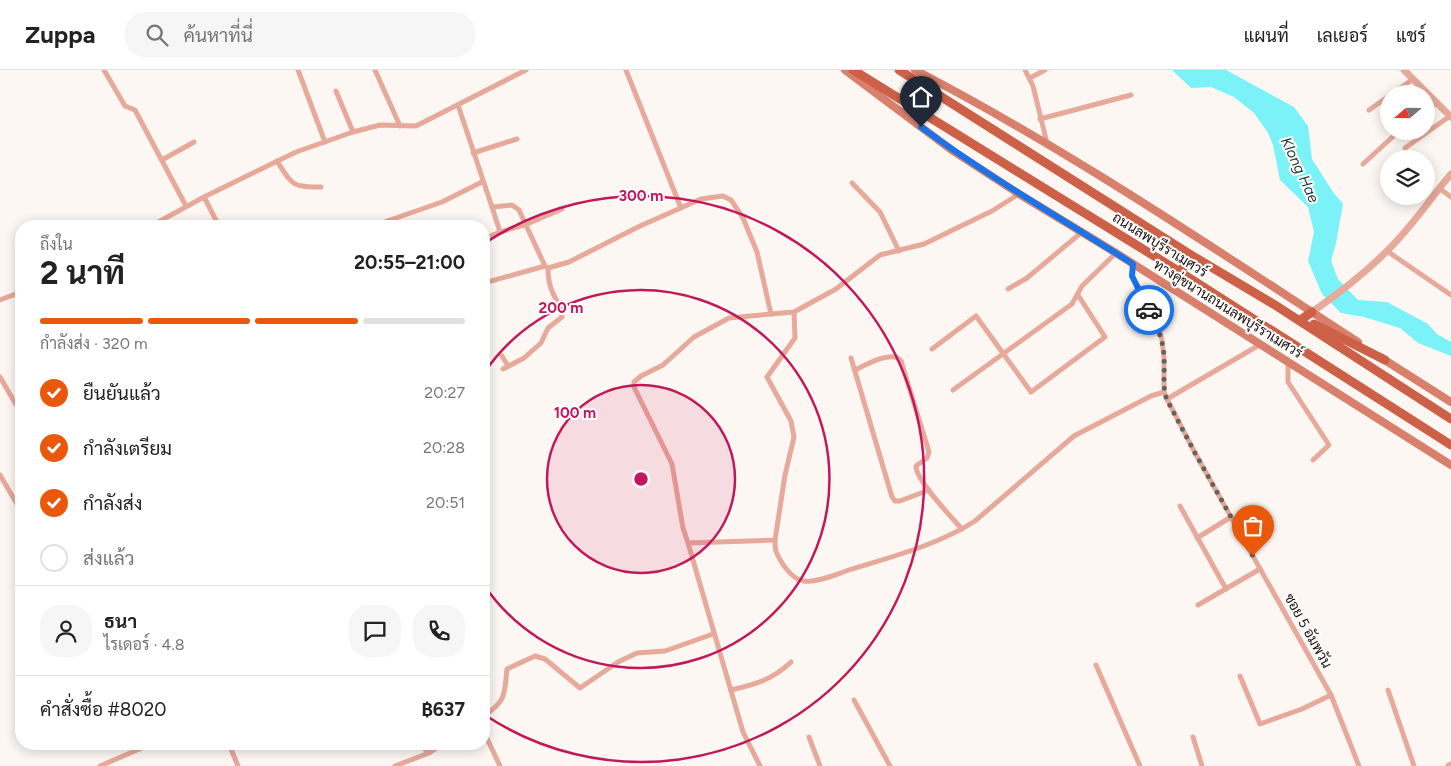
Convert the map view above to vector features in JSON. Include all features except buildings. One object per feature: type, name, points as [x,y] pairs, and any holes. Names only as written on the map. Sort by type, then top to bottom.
[{"type":"main road","name":"ทางคู่ขนานถนนลพบุรีราเมศวร์","points":[[845,70],[953,151],[1451,465]]},
{"type":"main road","name":"ถนนลพบุรีราเมศวร์","points":[[853,70],[1180,272],[1451,447]]},
{"type":"main road","name":"ถนนลพบุรีราเมศวร์","points":[[899,70],[1191,255],[1275,305],[1451,419]]},
{"type":"main road","points":[[915,70],[983,106],[1152,209],[1451,402]]},
{"type":"main road","points":[[1180,272],[1191,255]]},
{"type":"main road","points":[[1275,305],[1385,360]]},
{"type":"main road","points":[[1302,318],[1312,312]]},
{"type":"street","points":[[104,70],[124,106],[135,110],[186,206]]},
{"type":"street","points":[[298,70],[325,142]]},
{"type":"street","points":[[375,70],[400,126]]},
{"type":"street","points":[[162,220],[296,152],[353,132],[380,125],[416,126],[526,70]]},
{"type":"street","points":[[626,70],[680,208]]},
{"type":"street","points":[[1025,70],[1030,78],[1048,145]]},
{"type":"street","points":[[1030,78],[1045,70]]},
{"type":"street","points":[[1404,70],[1450,116],[1405,148]]},
{"type":"street","points":[[1405,85],[1413,79]]},
{"type":"street","points":[[336,91],[353,132]]},
{"type":"street","points":[[1040,119],[1130,95]]},
{"type":"street","points":[[1369,110],[1380,102]]},
{"type":"street","points":[[458,105],[500,232]]},
{"type":"street","points":[[473,153],[517,139]]},
{"type":"street","points":[[1363,164],[1389,140]]},
{"type":"street","points":[[162,160],[194,142]]},
{"type":"street","points":[[277,161],[292,182],[298,187],[322,187]]},
{"type":"street","points":[[1312,312],[1354,280],[1387,251],[1451,174]]},
{"type":"street","points":[[390,220],[442,202],[482,182]]},
{"type":"street","points":[[852,183],[880,212],[900,251]]},
{"type":"street","points":[[1439,188],[1451,196]]},
{"type":"street","points":[[760,766],[743,732],[732,690],[713,634],[683,528],[672,464],[634,387],[634,382],[641,376],[663,365],[694,337],[729,318],[794,312],[836,290],[880,255],[924,244],[992,210],[1019,194]]},
{"type":"street","points":[[490,282],[570,262],[640,226],[701,198],[723,196],[731,200],[742,218],[757,252],[771,314]]},
{"type":"street","points":[[204,197],[217,220]]},
{"type":"street","points":[[492,207],[512,205],[519,210],[547,267],[552,292],[562,307],[562,317],[548,328],[541,344],[524,358],[505,368],[502,356]]},
{"type":"street","points":[[490,236],[527,224],[562,209]]},
{"type":"street","points":[[1008,289],[1026,278],[1082,232]]},
{"type":"street","points":[[1387,251],[1451,295]]},
{"type":"street","points":[[953,390],[1072,304],[1082,286],[1116,253]]},
{"type":"street","name":"ซอย 5 อัมพวัน","points":[[1133,264],[1132,276],[1158,327],[1162,340],[1164,392],[1167,400],[1331,695],[1358,766]]},
{"type":"street","points":[[0,300],[15,294]]},
{"type":"street","points":[[932,349],[976,316],[1031,392],[1105,337],[1078,294]]},
{"type":"street","points":[[794,312],[795,338],[767,377],[791,421],[794,437],[785,475],[775,540],[776,551],[788,571],[794,577],[804,581],[824,578],[893,556],[962,529],[975,521],[1074,436],[1137,403],[1164,392]]},
{"type":"street","points":[[1167,400],[1261,344]]},
{"type":"street","points":[[855,370],[871,362],[894,355],[901,361],[929,452],[927,458],[916,466],[916,471],[929,490],[962,529]]},
{"type":"street","points":[[851,358],[892,497],[900,501],[929,490]]},
{"type":"street","points":[[1288,362],[1288,382],[1329,445],[1312,460]]},
{"type":"street","points":[[0,377],[15,403]]},
{"type":"street","points":[[0,475],[15,501]]},
{"type":"street","points":[[1180,506],[1226,589]]},
{"type":"street","points":[[1197,538],[1231,517]]},
{"type":"street","points":[[688,543],[775,540]]},
{"type":"street","points":[[1198,606],[1260,569]]},
{"type":"street","points":[[490,712],[499,705],[504,694],[507,669],[535,656],[544,659],[580,688],[618,662],[638,653],[665,651],[713,634]]},
{"type":"street","points":[[732,690],[753,685],[778,674],[791,662]]},
{"type":"street","points":[[1096,665],[1140,766]]},
{"type":"street","points":[[1240,676],[1260,724],[1302,709],[1331,695]]},
{"type":"street","points":[[1388,690],[1414,766]]},
{"type":"street","points":[[854,700],[890,766]]},
{"type":"street","points":[[810,737],[820,766]]},
{"type":"street","points":[[1193,737],[1202,766]]},
{"type":"street","points":[[490,745],[500,766]]},
{"type":"street","points":[[100,766],[137,750]]},
{"type":"street","points":[[231,750],[238,766]]},
{"type":"street","points":[[426,750],[429,753]]},
{"type":"street","points":[[395,766],[434,750]]},
{"type":"water","name":"Klong Hae","points":[[1172,70],[1226,70],[1294,107],[1308,126],[1312,159],[1343,204],[1331,261],[1338,279],[1358,300],[1387,302],[1428,324],[1437,334],[1451,342],[1451,356],[1418,343],[1400,328],[1364,317],[1341,313],[1322,294],[1308,261],[1314,232],[1308,207],[1280,180],[1273,145],[1268,133],[1254,113],[1234,97],[1211,87],[1191,88]]},
{"type":"way so far","points":[[1149,310],[1162,340],[1164,392],[1167,400],[1253,556]]},
{"type":"route","points":[[921,127],[953,151],[1019,194],[1133,264],[1132,276],[1149,310]]}]
